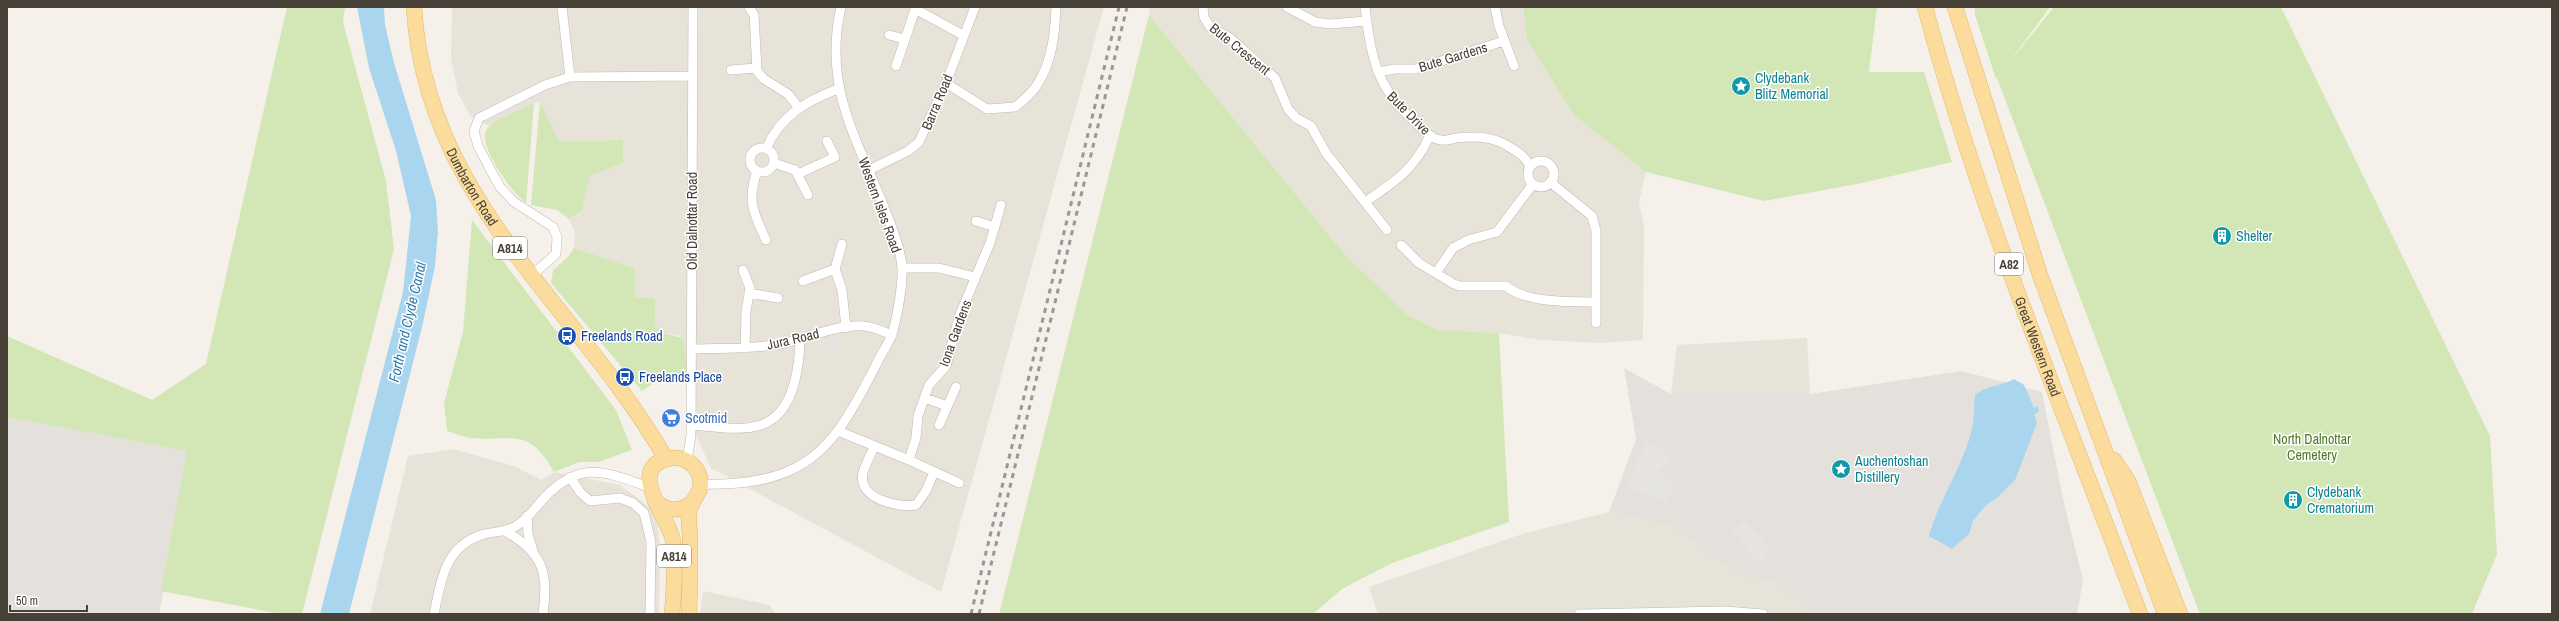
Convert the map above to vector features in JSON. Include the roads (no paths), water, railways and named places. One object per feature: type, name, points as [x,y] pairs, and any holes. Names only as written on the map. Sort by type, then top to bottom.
[{"type":"main road","name":"Dumbarton Road","points":[[414,7],[423,73],[443,132],[461,168],[488,216],[530,276],[630,401],[666,459]]},
{"type":"main road","name":"Great Western Road","points":[[1925,7],[1942,68],[1989,208],[2031,326],[2140,614]]},
{"type":"main road","name":"Great Western Road","points":[[1956,9],[2040,275],[2165,614]]},
{"type":"main road","points":[[2099,436],[2128,481],[2180,614]]},
{"type":"main road","points":[[649,487],[651,472],[657,464],[666,459],[676,458],[687,460],[697,470],[701,484]]},
{"type":"main road","name":"A814","points":[[690,614],[690,512],[693,502],[699,494],[701,484]]},
{"type":"main road","name":"A814","points":[[649,487],[668,525],[673,542],[672,614]]},
{"type":"main road","points":[[656,501],[664,507],[674,510],[684,508],[693,502]]},
{"type":"street","points":[[562,7],[570,77]]},
{"type":"street","name":"Old Dalnottar Road","points":[[687,460],[691,436],[693,7]]},
{"type":"street","points":[[749,7],[754,15],[756,31],[756,68],[764,79],[788,94],[799,108]]},
{"type":"street","name":"Western Isles Road","points":[[701,484],[731,484],[781,474],[794,469],[813,457],[838,431],[892,335],[902,268],[892,229],[869,170],[846,119],[838,89],[834,48],[841,7]]},
{"type":"street","name":"Barra Road","points":[[869,170],[908,151],[919,142],[946,83],[963,35],[975,7]]},
{"type":"street","points":[[946,83],[987,109],[1015,108],[1037,86],[1048,61],[1055,36],[1056,7]]},
{"type":"street","name":"Bute Crescent","points":[[1203,7],[1204,17],[1210,27],[1230,38],[1275,78],[1288,109],[1296,118],[1311,126],[1318,142],[1387,230]]},
{"type":"street","points":[[1286,7],[1315,22],[1330,24],[1367,21]]},
{"type":"street","name":"Bute Drive","points":[[1365,7],[1378,72],[1387,93],[1430,136],[1441,140],[1478,136],[1493,138],[1522,155],[1530,166]]},
{"type":"street","name":"Bute Gardens","points":[[1495,7],[1504,41],[1514,66]]},
{"type":"street","points":[[896,66],[916,8],[963,35]]},
{"type":"street","points":[[889,35],[905,39]]},
{"type":"street","name":"Bute Gardens","points":[[1378,72],[1395,69],[1416,69],[1504,41]]},
{"type":"street","points":[[731,70],[756,68]]},
{"type":"street","points":[[530,276],[556,254],[557,237],[553,227],[514,202],[500,187],[478,146],[474,130],[479,118],[499,106],[544,85],[570,77],[693,76]]},
{"type":"street","points":[[766,149],[782,122],[814,98],[838,89]]},
{"type":"street","points":[[1366,202],[1405,175],[1415,163],[1430,136]]},
{"type":"street","points":[[798,174],[835,156],[828,141]]},
{"type":"street","points":[[757,171],[751,163],[752,155],[757,149],[766,149],[772,154],[774,163]]},
{"type":"street","points":[[1541,161],[1549,164],[1553,170],[1550,182],[1544,186],[1533,184],[1529,178],[1530,166],[1541,161]]},
{"type":"street","points":[[774,163],[790,167],[798,174],[808,195]]},
{"type":"street","points":[[757,171],[766,171],[774,163]]},
{"type":"street","points":[[757,171],[751,188],[750,202],[766,240]]},
{"type":"street","points":[[1550,182],[1592,216],[1596,231],[1596,323]]},
{"type":"street","points":[[1436,273],[1453,248],[1468,240],[1497,232],[1503,227],[1533,184]]},
{"type":"street","name":"Iona Gardens","points":[[909,460],[929,385],[946,366],[959,317],[967,301],[995,227],[1001,205]]},
{"type":"street","points":[[976,221],[995,227]]},
{"type":"street","points":[[842,244],[835,269],[842,290],[846,328]]},
{"type":"street","points":[[1401,245],[1419,264],[1460,286],[1506,286],[1514,293],[1552,302],[1596,302]]},
{"type":"street","points":[[902,268],[939,268],[975,277]]},
{"type":"street","points":[[803,281],[835,269]]},
{"type":"street","points":[[743,270],[750,288],[745,348]]},
{"type":"street","points":[[749,293],[778,298]]},
{"type":"street","name":"Jura Road","points":[[692,348],[745,348],[800,341],[826,331],[862,326],[892,335]]},
{"type":"street","points":[[690,425],[743,427],[761,425],[779,412],[794,382],[799,361],[800,341]]},
{"type":"street","points":[[939,425],[956,387]]},
{"type":"street","points":[[925,398],[947,406]]},
{"type":"street","points":[[838,431],[909,460],[959,483]]},
{"type":"street","points":[[874,447],[862,474],[866,488],[877,498],[903,507],[916,505],[926,491],[934,472]]},
{"type":"street","points":[[434,614],[444,569],[458,550],[469,540],[483,534],[505,531],[517,526],[554,488],[570,477],[586,471],[600,472],[649,487]]},
{"type":"street","points":[[570,477],[580,492],[590,501],[598,502],[620,498],[633,503],[644,513],[650,542],[650,614]]},
{"type":"street","points":[[527,516],[528,534],[533,551],[545,572],[543,614]]},
{"type":"street","points":[[505,531],[533,551]]},
{"type":"street","points":[[1579,614],[1726,611],[1762,614]]},
{"type":"water","name":"Forth and Clyde Canal","points":[[357,7],[384,7],[385,25],[394,63],[436,200],[438,232],[435,266],[423,323],[349,614],[320,614],[403,292],[411,216],[396,151],[369,68]]},
{"type":"water","points":[[2014,379],[2024,385],[2034,408],[2037,406],[2039,411],[2034,415],[2037,423],[2015,480],[1998,497],[1985,506],[1973,521],[1969,534],[1952,549],[1929,536],[1933,522],[1968,443],[1973,425],[1975,395],[1980,391]]},
{"type":"railway","points":[[971,614],[1119,7]]},
{"type":"railway","points":[[979,614],[1127,7]]},
{"type":"place","name":"Clydebank Blitz Memorial","points":[[1741,86]]},
{"type":"place","name":"Shelter","points":[[2222,236]]},
{"type":"place","name":"Freelands Road","points":[[567,336]]},
{"type":"place","name":"Freelands Place","points":[[625,377]]},
{"type":"place","name":"Scotmid","points":[[671,418]]},
{"type":"place","name":"Auchentoshan Distillery","points":[[1841,469]]},
{"type":"place","name":"Clydebank Crematorium","points":[[2293,500]]},
{"type":"park label","name":"North Dalnottar Cemetery","points":[[2312,448]]}]
